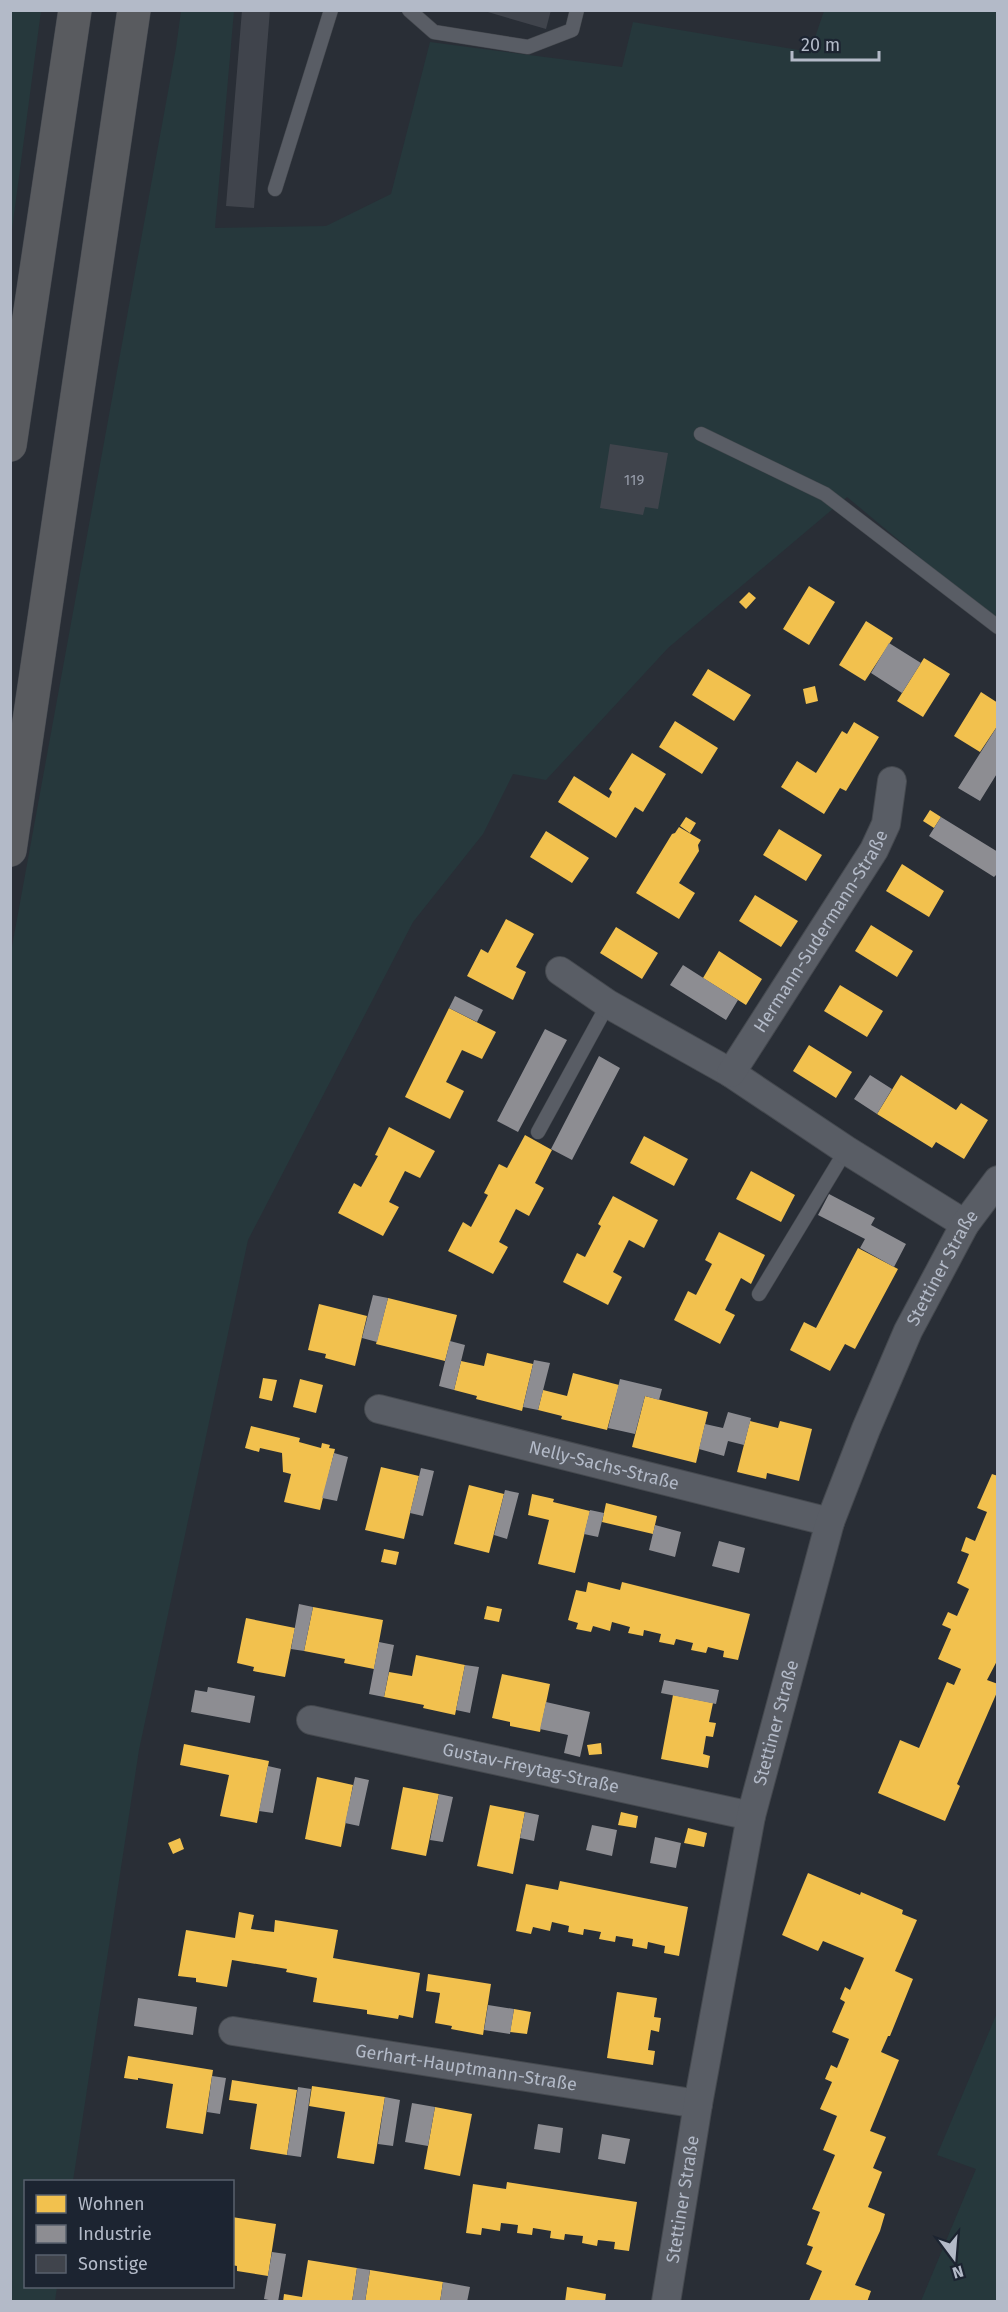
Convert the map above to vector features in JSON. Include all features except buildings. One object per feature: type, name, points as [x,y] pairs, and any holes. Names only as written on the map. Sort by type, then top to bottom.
[{"type":"highway","points":[[10,445],[75,10]]},
{"type":"highway","points":[[10,850],[134,10]]},
{"type":"street","name":"Hermann-Sudermann-Straße","points":[[731,1073],[874,850],[886,824],[892,781]]},
{"type":"street","points":[[560,971],[608,1004],[731,1073],[846,1150],[965,1224]]},
{"type":"street","name":"Stettiner Straße","points":[[666,2301],[698,2104],[751,1816],[830,1522],[866,1429],[908,1331],[965,1224],[998,1180]]},
{"type":"street","name":"Nelly-Sachs-Straße","points":[[379,1409],[830,1522]]},
{"type":"street","name":"Gustav-Freytag-Straße","points":[[311,1720],[751,1816]]},
{"type":"street","name":"Gerhart-Hauptmann-Straße","points":[[233,2031],[698,2104]]},
{"type":"lane","points":[[275,189],[331,10]]},
{"type":"lane","points":[[409,10],[434,32],[528,47],[572,30],[577,10]]},
{"type":"lane","points":[[701,434],[825,494],[998,627]]},
{"type":"lane","points":[[538,1132],[608,1004]]},
{"type":"lane","points":[[759,1294],[846,1150]]},
{"type":"shaded area","points":[[10,11],[41,11],[11,237]]},
{"type":"shaded area","points":[[181,11],[234,11],[215,228],[326,226],[391,194],[430,42],[622,67],[633,22],[810,52],[824,11],[997,11],[997,622],[847,497],[668,648],[546,780],[513,774],[483,834],[413,922],[248,1240],[139,1750],[73,2180],[24,2180],[24,2288],[57,2288],[55,2301],[11,2302],[11,952]]},
{"type":"shaded area","points":[[997,2013],[997,2301],[921,2301],[976,2169],[937,2155]]}]
